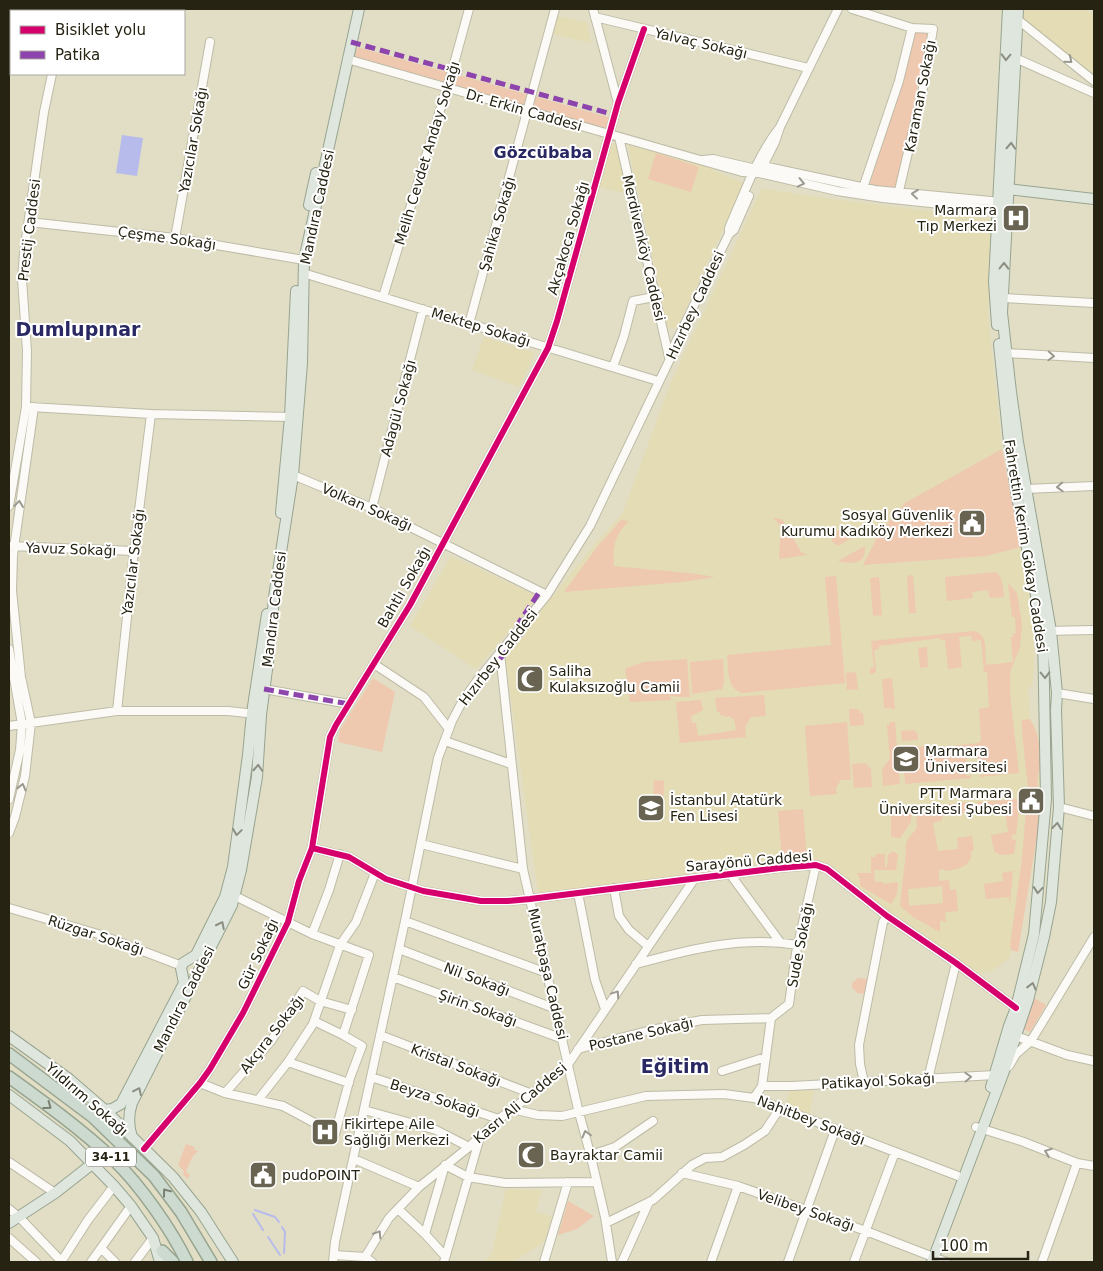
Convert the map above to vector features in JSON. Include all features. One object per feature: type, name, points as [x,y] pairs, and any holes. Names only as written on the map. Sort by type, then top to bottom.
[{"type":"highway","points":[[9,1046],[48,1074],[93,1117]]},
{"type":"highway","name":"34-11","points":[[9,1054],[93,1117],[154,1176],[181,1212],[211,1262]]},
{"type":"highway","name":"34-11","points":[[9,1077],[72,1123],[115,1161],[151,1204],[187,1262]]},
{"type":"highway","points":[[181,1212],[216,1262]]},
{"type":"highway","points":[[161,1257],[173,1262]]},
{"type":"main road","name":"Mandıra Caddesi","points":[[132,1137],[129,1127],[129,1115],[132,1103],[235,896],[243,860],[256,786],[256,714],[264,688],[274,598],[293,475],[301,260],[338,72],[347,59],[359,9]]},
{"type":"main road","name":"Fahrettin Kerim Gökay Caddesi","points":[[930,1260],[1028,1000],[1049,911],[1059,807],[1057,693],[1011,392],[1002,313],[1004,298],[1002,208],[1008,9]]},
{"type":"main road","points":[[1002,208],[1008,189],[1010,168],[1017,14]]},
{"type":"main road","points":[[1010,168],[1015,180],[1032,192]]},
{"type":"main road","points":[[1008,189],[1094,199]]},
{"type":"main road","points":[[1002,208],[1013,197],[1032,192]]},
{"type":"main road","name":"Fahrettin Kerim Gökay Caddesi","points":[[999,1075],[1005,1041],[1016,1008],[1034,934],[1046,799],[1047,631],[1016,490],[1002,384],[994,292],[1002,208]]},
{"type":"main road","name":"Mandıra Caddesi","points":[[105,1110],[112,1109],[120,1104],[184,983],[185,966],[196,955],[225,897],[233,867],[248,755],[256,714],[285,476],[302,363],[304,273],[301,260]]},
{"type":"main road","points":[[196,962],[198,971],[190,977],[185,966],[196,962]]},
{"type":"main road","name":"Yıldırım Sokağı","points":[[9,1036],[69,1079],[105,1110],[174,1177],[201,1212],[233,1262]]},
{"type":"main road","points":[[1005,1041],[1016,1036]]},
{"type":"main road","points":[[9,1096],[70,1140],[131,1206],[153,1238],[161,1257],[168,1262]]},
{"type":"main road","name":"Fahrettin Kerim Gökay Caddesi","points":[[930,1260],[958,1176],[979,1128]]},
{"type":"main road","points":[[9,1223],[54,1193],[92,1164]]},
{"type":"main road","points":[[214,1232],[228,1262]]},
{"type":"street","name":"Melih Cevdet Anday Sokağı","points":[[383,297],[447,88],[469,9]]},
{"type":"street","name":"Şahika Sokağı","points":[[469,324],[555,9]]},
{"type":"street","name":"Hızırbey Caddesi","points":[[758,170],[775,142],[780,127],[838,9]]},
{"type":"street","points":[[852,9],[912,28]]},
{"type":"street","name":"Yalvaç Sokağı","points":[[594,13],[644,29],[808,68]]},
{"type":"street","points":[[594,13],[618,104]]},
{"type":"street","points":[[1017,14],[1094,81]]},
{"type":"street","name":"Karaman Sokağı","points":[[863,188],[898,81],[912,28],[933,29],[923,88],[898,196]]},
{"type":"street","points":[[610,134],[618,104],[644,29]]},
{"type":"street","name":"Yazıcılar Sokağı","points":[[175,238],[210,42]]},
{"type":"street","points":[[1015,58],[1094,93]]},
{"type":"street","name":"Dr. Erkin Caddesi","points":[[347,59],[742,172],[758,170],[898,196]]},
{"type":"street","name":"Prestij Caddesi","points":[[9,833],[15,818],[25,776],[31,723],[21,677],[13,610],[11,546],[30,407],[22,278],[44,112],[52,75]]},
{"type":"street","name":"Hızırbey Caddesi","points":[[333,1259],[335,1242],[405,922],[438,758],[449,729],[462,702],[547,595],[590,526],[758,170],[770,139],[780,127]]},
{"type":"street","name":"Akçakoca Sokağı","points":[[548,348],[610,134]]},
{"type":"street","points":[[622,138],[670,356]]},
{"type":"street","name":"Dr. Erkin Caddesi","points":[[758,170],[837,191],[1002,208]]},
{"type":"street","name":"Çeşme Sokağı","points":[[29,222],[175,238],[301,260]]},
{"type":"street","name":"Mektep Sokağı","points":[[304,273],[658,381]]},
{"type":"street","points":[[613,367],[624,336],[633,301],[657,296]]},
{"type":"street","points":[[1004,298],[1094,303]]},
{"type":"street","name":"Adagül Sokağı","points":[[372,508],[424,309]]},
{"type":"street","name":"Bahtlı Sokağı","points":[[312,848],[330,737],[410,605],[548,348]]},
{"type":"street","points":[[1007,353],[1094,358]]},
{"type":"street","points":[[30,407],[151,414],[294,417]]},
{"type":"street","name":"Prestij Caddesi","points":[[9,506],[30,407]]},
{"type":"street","name":"Yazıcılar Sokağı","points":[[117,711],[151,414]]},
{"type":"street","name":"Volkan Sokağı","points":[[293,475],[372,508],[547,595]]},
{"type":"street","points":[[1026,489],[1094,486]]},
{"type":"street","name":"Yavuz Sokağı","points":[[11,546],[134,551]]},
{"type":"street","points":[[1047,631],[1094,630]]},
{"type":"street","points":[[9,649],[22,724],[20,750],[9,799]]},
{"type":"street","name":"Muratpaşa Caddesi","points":[[500,653],[523,869],[591,1155],[606,1223],[612,1262]]},
{"type":"street","points":[[374,664],[424,697],[449,729]]},
{"type":"street","points":[[264,688],[349,704]]},
{"type":"street","points":[[1057,693],[1094,699]]},
{"type":"street","points":[[9,726],[117,711],[210,711],[256,714]]},
{"type":"street","points":[[445,741],[511,764]]},
{"type":"street","points":[[1059,807],[1094,816]]},
{"type":"street","points":[[421,844],[523,869]]},
{"type":"street","points":[[312,848],[349,857],[386,879],[412,887]]},
{"type":"street","name":"Gür Sokağı","points":[[144,1149],[200,1083],[243,1013],[288,922],[299,881],[312,848]]},
{"type":"street","points":[[312,934],[329,890],[340,854]]},
{"type":"street","name":"Sarayönü Caddesi","points":[[412,887],[452,897],[481,901],[508,901],[816,865],[828,869],[887,916],[956,963],[1016,1008]]},
{"type":"street","name":"Sude Sokağı","points":[[771,1018],[789,1004],[798,944],[816,865]]},
{"type":"street","points":[[258,1100],[288,1062],[314,1021],[340,945],[356,922],[375,872]]},
{"type":"street","points":[[730,874],[780,942]]},
{"type":"street","name":"Kasrı Ali Caddesi","points":[[363,1260],[389,1218],[419,1187],[568,1063],[695,878]]},
{"type":"street","points":[[614,888],[619,916],[629,930],[648,946]]},
{"type":"street","points":[[578,893],[591,964],[605,1009]]},
{"type":"street","points":[[235,896],[312,934],[369,955],[342,1036]]},
{"type":"street","name":"Rüzgar Sokağı","points":[[9,908],[96,934],[185,966]]},
{"type":"street","points":[[864,1082],[860,1064],[859,1045],[883,922],[887,916]]},
{"type":"street","points":[[405,922],[547,973]]},
{"type":"street","points":[[999,1075],[1016,1054],[1031,1041],[1094,937]]},
{"type":"street","points":[[636,964],[690,950],[746,941],[798,944]]},
{"type":"street","name":"Nil Sokağı","points":[[399,949],[556,1009]]},
{"type":"street","points":[[928,1080],[956,963]]},
{"type":"street","name":"Şirin Sokağı","points":[[393,977],[562,1039]]},
{"type":"street","name":"Akçıra Sokağı","points":[[225,1093],[271,1041],[303,991],[320,1001],[352,1010]]},
{"type":"street","points":[[754,1098],[762,1086],[771,1018]]},
{"type":"street","name":"Postane Sokağı","points":[[578,1049],[651,1030],[702,1020],[771,1018]]},
{"type":"street","points":[[200,1083],[225,1093],[283,1106],[335,1134],[348,1083],[362,1046],[314,1021]]},
{"type":"street","name":"Kristal Sokağı","points":[[380,1035],[532,1094]]},
{"type":"street","points":[[1016,1036],[1068,1056],[1094,1061]]},
{"type":"street","points":[[722,1071],[766,1057]]},
{"type":"street","points":[[288,1062],[348,1083]]},
{"type":"street","name":"Patikayol Sokağı","points":[[762,1086],[928,1080],[999,1075]]},
{"type":"street","name":"Beyza Sokağı","points":[[371,1077],[499,1119]]},
{"type":"street","name":"Nahitbey Sokağı","points":[[512,1109],[538,1115],[562,1116],[654,1096],[724,1094],[754,1098],[958,1176]]},
{"type":"street","points":[[606,1223],[648,1202],[692,1165],[705,1158],[722,1157],[766,1131],[780,1108]]},
{"type":"street","points":[[364,1110],[436,1130],[469,1146]]},
{"type":"street","points":[[591,1155],[615,1147],[653,1121]]},
{"type":"street","points":[[979,1128],[1021,1141],[1077,1163],[1094,1166]]},
{"type":"street","points":[[788,1262],[835,1130]]},
{"type":"street","points":[[444,1259],[480,1137]]},
{"type":"street","points":[[854,1262],[895,1152]]},
{"type":"street","points":[[354,1159],[419,1187]]},
{"type":"street","points":[[9,1162],[54,1193]]},
{"type":"street","points":[[1042,1262],[1077,1163]]},
{"type":"street","points":[[425,1234],[445,1165],[468,1177],[505,1183],[597,1182]]},
{"type":"street","name":"Velibey Sokağı","points":[[682,1173],[738,1186],[866,1231],[930,1260],[946,1262]]},
{"type":"street","points":[[544,1262],[568,1182]]},
{"type":"street","points":[[9,1209],[19,1216],[62,1262],[88,1220],[114,1186]]},
{"type":"street","points":[[711,1262],[738,1186]]},
{"type":"street","points":[[622,1262],[648,1202]]},
{"type":"street","points":[[91,1262],[131,1206]]},
{"type":"street","points":[[398,1209],[425,1234],[444,1259]]},
{"type":"street","points":[[9,1238],[36,1262]]},
{"type":"street","points":[[135,1262],[153,1238]]},
{"type":"street","points":[[101,1248],[115,1262]]},
{"type":"street","points":[[333,1259],[372,1262]]},
{"type":"shaded area","points":[[1022,9],[1086,9],[1094,15],[1094,75],[1021,17]]},
{"type":"shaded area","points":[[557,16],[587,22],[591,43],[553,34]]},
{"type":"shaded area","points":[[914,32],[929,32],[896,189],[870,185]]},
{"type":"shaded area","points":[[357,47],[447,72],[444,84],[354,58]]},
{"type":"shaded area","points":[[455,74],[611,118],[610,131],[451,87]]},
{"type":"shaded area","points":[[617,144],[628,194],[598,187],[610,145]]},
{"type":"shaded area","points":[[628,145],[697,163],[745,184],[677,327],[668,329]]},
{"type":"shaded area","points":[[656,153],[699,167],[691,192],[648,179]]},
{"type":"shaded area","points":[[762,188],[817,197],[992,219],[988,316],[1002,449],[905,503],[863,565],[986,556],[1021,547],[1033,603],[1034,669],[1032,685],[1028,689],[1030,719],[1037,732],[1040,746],[1041,811],[1018,952],[1011,950],[1009,959],[991,971],[980,973],[915,931],[833,871],[811,860],[538,893],[505,655],[623,512],[671,382]]},
{"type":"shaded area","points":[[484,337],[535,353],[519,387],[472,370]]},
{"type":"shaded area","points":[[1002,449],[1021,547],[986,556],[863,565],[880,532],[905,503]]},
{"type":"shaded area","points":[[773,518],[782,519],[801,552],[807,555],[779,559],[781,526]]},
{"type":"shaded area","points":[[621,520],[629,521],[620,531],[616,541],[614,566],[715,577],[682,582],[564,592],[598,546]]},
{"type":"shaded area","points":[[842,528],[846,532],[850,532],[853,537],[838,546],[832,541],[831,535]]},
{"type":"shaded area","points":[[865,546],[865,552],[861,560],[853,563],[838,561]]},
{"type":"shaded area","points":[[451,556],[539,597],[476,669],[410,626]]},
{"type":"shaded area","points":[[996,572],[1003,586],[1004,597],[990,598],[988,590],[972,592],[973,598],[947,601],[945,577]]},
{"type":"shaded area","points":[[913,575],[916,613],[909,613],[907,576]]},
{"type":"shaded area","points":[[836,576],[845,683],[742,693],[737,691],[729,677],[727,655],[831,645],[825,577]]},
{"type":"shaded area","points":[[879,577],[882,615],[873,616],[870,578]]},
{"type":"shaded area","points":[[1008,583],[1017,593],[1022,625],[1020,647],[1010,672],[1010,694],[1019,773],[980,777],[980,775],[990,774],[988,767],[972,754],[968,756],[965,766],[967,776],[971,775],[971,778],[905,784],[903,748],[927,746],[932,748],[979,743],[981,740],[979,709],[989,707],[987,672],[984,672],[981,640],[972,641],[971,636],[959,637],[962,667],[948,669],[945,640],[940,638],[879,646],[879,649],[874,650],[876,672],[870,675],[870,668],[874,667],[871,641],[974,631],[979,633],[984,640],[987,665],[1013,662],[1011,637],[1016,633],[1015,617],[1012,617]]},
{"type":"shaded area","points":[[927,647],[928,667],[920,668],[918,648]]},
{"type":"shaded area","points":[[687,659],[690,697],[669,695],[672,700],[630,702],[625,669],[643,662]]},
{"type":"shaded area","points":[[723,659],[724,682],[722,689],[692,694],[690,662]]},
{"type":"shaded area","points":[[856,672],[858,689],[847,690],[846,673]]},
{"type":"shaded area","points":[[373,678],[395,692],[382,752],[338,742],[340,730]]},
{"type":"shaded area","points":[[892,678],[895,709],[884,708],[882,679]]},
{"type":"shaded area","points":[[764,695],[766,716],[751,717],[745,727],[746,737],[680,743],[676,702],[701,700],[703,710],[691,716],[692,723],[696,723],[698,736],[736,730],[734,718],[731,719],[730,716],[724,717],[720,715],[720,712],[717,712],[715,698]]},
{"type":"shaded area","points":[[849,709],[859,709],[860,713],[863,713],[864,725],[850,726]]},
{"type":"shaded area","points":[[1030,719],[1041,753],[1042,766],[1039,771],[1038,782],[1041,811],[1018,952],[1011,950],[1010,945],[1022,859],[1026,810],[1028,804],[1033,805],[1034,799],[1029,797],[1022,732],[1022,720]]},
{"type":"shaded area","points":[[847,722],[851,780],[841,780],[836,788],[837,794],[810,796],[805,726]]},
{"type":"shaded area","points":[[889,722],[895,722],[900,784],[883,786],[882,769],[890,759],[887,725],[890,725]]},
{"type":"shaded area","points":[[914,730],[918,735],[918,740],[902,741],[901,731]]},
{"type":"shaded area","points":[[865,763],[871,769],[872,787],[854,788],[852,764]]},
{"type":"shaded area","points":[[654,780],[664,781],[663,806],[653,806]]},
{"type":"shaded area","points":[[1018,799],[1019,810],[1016,834],[1012,835],[1012,839],[1016,840],[1014,854],[1000,855],[994,851],[991,835],[1008,832],[1005,811],[979,814],[977,802]]},
{"type":"shaded area","points":[[970,802],[972,812],[942,816],[942,820],[933,823],[938,851],[958,849],[957,838],[972,836],[974,850],[971,851],[967,864],[945,871],[944,869],[939,870],[939,881],[949,880],[950,890],[956,889],[958,911],[945,912],[946,922],[940,920],[940,932],[913,917],[900,906],[906,844],[917,827],[916,807]],"holes":[[[942,886],[943,903],[909,906],[908,889]]]},
{"type":"shaded area","points":[[904,806],[912,807],[911,822],[900,838],[891,837],[891,816],[899,814],[899,809]]},
{"type":"shaded area","points":[[803,809],[807,858],[782,860],[778,811]]},
{"type":"shaded area","points":[[893,851],[898,855],[896,870],[874,870],[875,882],[883,882],[883,884],[897,882],[898,884],[897,894],[891,904],[860,886],[860,879],[857,873],[871,873],[871,857],[875,857],[876,854],[885,854],[885,867],[887,867],[888,855]]},
{"type":"shaded area","points":[[1013,871],[1010,903],[1009,897],[986,899],[984,884],[1003,881],[1002,873]]},
{"type":"shaded area","points":[[858,978],[869,979],[866,994],[857,993],[852,987],[852,983]]},
{"type":"shaded area","points":[[1032,997],[1046,1005],[1030,1032],[1023,1029]]},
{"type":"shaded area","points":[[790,1091],[814,1091],[809,1116],[785,1106]]},
{"type":"shaded area","points":[[186,1144],[195,1147],[194,1150],[199,1151],[189,1163],[186,1172],[190,1175],[187,1179],[183,1174],[184,1171],[178,1165]]},
{"type":"shaded area","points":[[506,1189],[542,1190],[536,1212],[552,1216],[544,1242],[513,1262],[484,1262],[492,1253]]},
{"type":"shaded area","points":[[568,1201],[594,1216],[577,1229],[558,1235]]},
{"type":"water","points":[[122,135],[143,138],[137,176],[116,173]]},
{"type":"waterway","points":[[255,1210],[275,1217],[279,1222]]},
{"type":"waterway","points":[[253,1214],[263,1230]]},
{"type":"waterway","points":[[282,1227],[285,1232],[284,1253]]},
{"type":"waterway","points":[[268,1237],[280,1255]]},
{"type":"marked path","points":[[351,42],[615,115]]},
{"type":"marked path","points":[[516,627],[540,591]]},
{"type":"marked path","points":[[500,659],[522,633]]},
{"type":"marked path","points":[[264,689],[349,704]]},
{"type":"cycle path","points":[[144,1149],[200,1083],[243,1013],[288,922],[299,881],[312,848],[330,737],[410,605],[548,348],[618,103],[644,29]]},
{"type":"cycle path","points":[[312,848],[349,857],[386,879],[423,891],[481,901],[530,899],[816,865],[827,869],[887,916],[956,963],[1016,1008]]},
{"type":"place","name":"Marmara Tıp Merkezi","points":[[1016,218]]},
{"type":"place","name":"Sosyal Güvenlik Kurumu Kadıköy Merkezi","points":[[972,523]]},
{"type":"place","name":"Saliha Kulaksızoğlu Camii","points":[[530,679]]},
{"type":"place","name":"Marmara Üniversitesi","points":[[906,759]]},
{"type":"place","name":"PTT Marmara Üniversitesi Şubesi","points":[[1031,801]]},
{"type":"place","name":"İstanbul Atatürk Fen Lisesi","points":[[651,808]]},
{"type":"place","name":"Fikirtepe Aile Sağlığı Merkezi","points":[[325,1132]]},
{"type":"place","name":"Bayraktar Camii","points":[[531,1155]]},
{"type":"place","name":"pudoPOINT","points":[[263,1175]]},
{"type":"district","name":"Gözcübaba","points":[[543,152]]},
{"type":"district","name":"Dumlupınar","points":[[78,329]]},
{"type":"district","name":"Eğitim","points":[[675,1066]]}]
